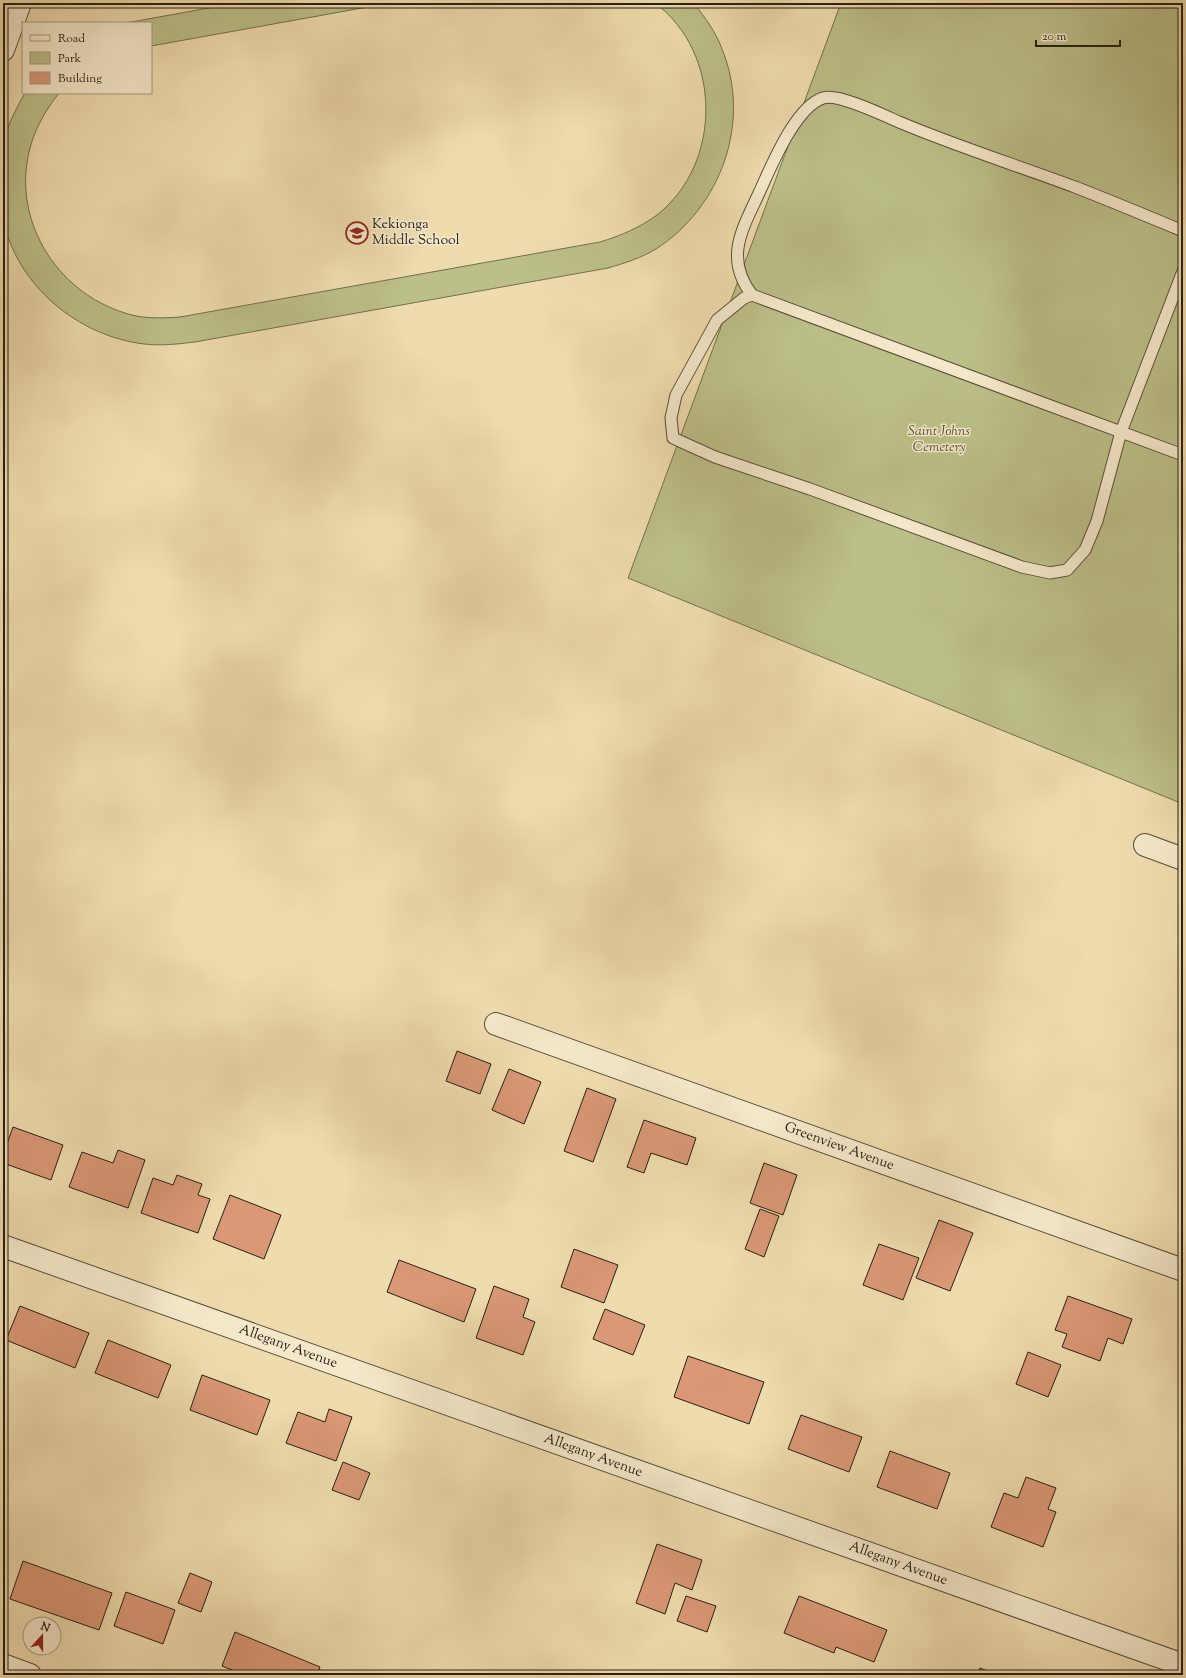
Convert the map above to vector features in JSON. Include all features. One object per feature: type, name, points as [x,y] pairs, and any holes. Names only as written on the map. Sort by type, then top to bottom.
[{"type":"street","points":[[3,50],[20,3]]},
{"type":"street","points":[[1145,845],[1183,859]]},
{"type":"street","name":"Greenview Avenue","points":[[496,1024],[1183,1270]]},
{"type":"street","name":"Allegany Avenue","points":[[3,1246],[1183,1665]]},
{"type":"street","points":[[3,1665],[30,1675]]},
{"type":"lane","points":[[1183,231],[1076,188],[910,126],[850,101],[825,97],[813,103],[789,131],[740,235],[737,264],[745,286],[752,295],[1183,455]]},
{"type":"lane","points":[[752,295],[744,298],[716,320],[676,396],[671,418],[673,438],[715,457],[810,489],[1022,567],[1050,573],[1067,570],[1085,550],[1097,521],[1121,432],[1183,271]]},
{"type":"green space","points":[[236,3],[390,3],[152,46],[152,22],[132,22]]},
{"type":"green space","points":[[655,3],[694,3],[713,31],[720,43],[730,77],[733,105],[731,133],[725,161],[713,187],[698,210],[679,231],[656,249],[633,260],[608,268],[195,342],[157,345],[120,339],[96,331],[74,319],[54,304],[36,286],[22,266],[10,243],[2,215],[3,146],[9,125],[24,94],[58,94],[41,121],[29,152],[26,179],[28,206],[35,231],[48,254],[64,275],[84,292],[106,306],[132,315],[150,318],[180,317],[600,242],[636,228],[657,215],[679,193],[694,167],[703,138],[706,108],[702,78],[693,50],[677,24]]},
{"type":"green space","name":"Saint Johns Cemetery","points":[[841,3],[1183,3],[1183,804],[628,578]]},
{"type":"building","points":[[457,1051],[491,1064],[480,1094],[446,1081]]},
{"type":"building","points":[[509,1069],[541,1082],[524,1124],[492,1110]]},
{"type":"building","points":[[587,1088],[616,1099],[593,1162],[564,1151]]},
{"type":"building","points":[[644,1120],[696,1138],[687,1165],[651,1153],[644,1173],[627,1167]]},
{"type":"building","points":[[13,1127],[63,1145],[51,1180],[3,1163],[3,1155]]},
{"type":"building","points":[[118,1150],[145,1160],[128,1208],[69,1187],[82,1152],[113,1163]]},
{"type":"building","points":[[764,1163],[797,1175],[783,1215],[750,1203]]},
{"type":"building","points":[[177,1175],[202,1184],[198,1195],[210,1199],[198,1233],[141,1213],[153,1178],[173,1185]]},
{"type":"building","points":[[230,1195],[281,1215],[264,1259],[213,1239]]},
{"type":"building","points":[[760,1209],[779,1216],[764,1257],[745,1249]]},
{"type":"building","points":[[939,1220],[973,1233],[950,1291],[916,1278]]},
{"type":"building","points":[[879,1244],[919,1258],[903,1300],[863,1285]]},
{"type":"building","points":[[574,1249],[618,1265],[604,1303],[561,1287]]},
{"type":"building","points":[[399,1260],[476,1289],[464,1322],[387,1292]]},
{"type":"building","points":[[494,1286],[529,1299],[523,1317],[535,1322],[523,1355],[476,1338]]},
{"type":"building","points":[[1068,1296],[1132,1319],[1123,1344],[1108,1338],[1100,1361],[1062,1347],[1067,1334],[1055,1330]]},
{"type":"building","points":[[20,1306],[89,1333],[75,1368],[6,1340]]},
{"type":"building","points":[[605,1309],[645,1325],[633,1355],[593,1339]]},
{"type":"building","points":[[108,1340],[171,1365],[158,1398],[95,1373]]},
{"type":"building","points":[[1028,1352],[1061,1365],[1048,1397],[1016,1384]]},
{"type":"building","points":[[688,1356],[764,1382],[749,1424],[674,1397]]},
{"type":"building","points":[[202,1375],[270,1400],[257,1435],[190,1410]]},
{"type":"building","points":[[329,1409],[352,1417],[336,1461],[286,1443],[298,1412],[325,1422]]},
{"type":"building","points":[[801,1415],[862,1437],[849,1472],[788,1449]]},
{"type":"building","points":[[890,1451],[950,1473],[937,1509],[877,1487]]},
{"type":"building","points":[[343,1462],[370,1473],[359,1500],[332,1490]]},
{"type":"building","points":[[1026,1477],[1056,1488],[1048,1509],[1056,1512],[1043,1547],[991,1527],[1004,1493],[1018,1498]]},
{"type":"building","points":[[657,1544],[702,1560],[692,1590],[675,1583],[665,1614],[636,1603]]},
{"type":"building","points":[[3,1553],[7,1555],[3,1565]]},
{"type":"building","points":[[23,1561],[112,1593],[99,1630],[10,1599]]},
{"type":"building","points":[[190,1573],[212,1582],[201,1612],[178,1603]]},
{"type":"building","points":[[126,1592],[175,1610],[163,1644],[114,1626]]},
{"type":"building","points":[[686,1596],[716,1606],[707,1632],[677,1621]]},
{"type":"building","points":[[799,1596],[887,1630],[874,1662],[836,1647],[834,1653],[784,1633]]},
{"type":"building","points":[[235,1632],[320,1667],[317,1675],[245,1675],[222,1666]]},
{"type":"building","points":[[980,1668],[997,1675],[977,1675]]},
{"type":"place","name":"Kekionga Middle School","points":[[357,233]]}]
